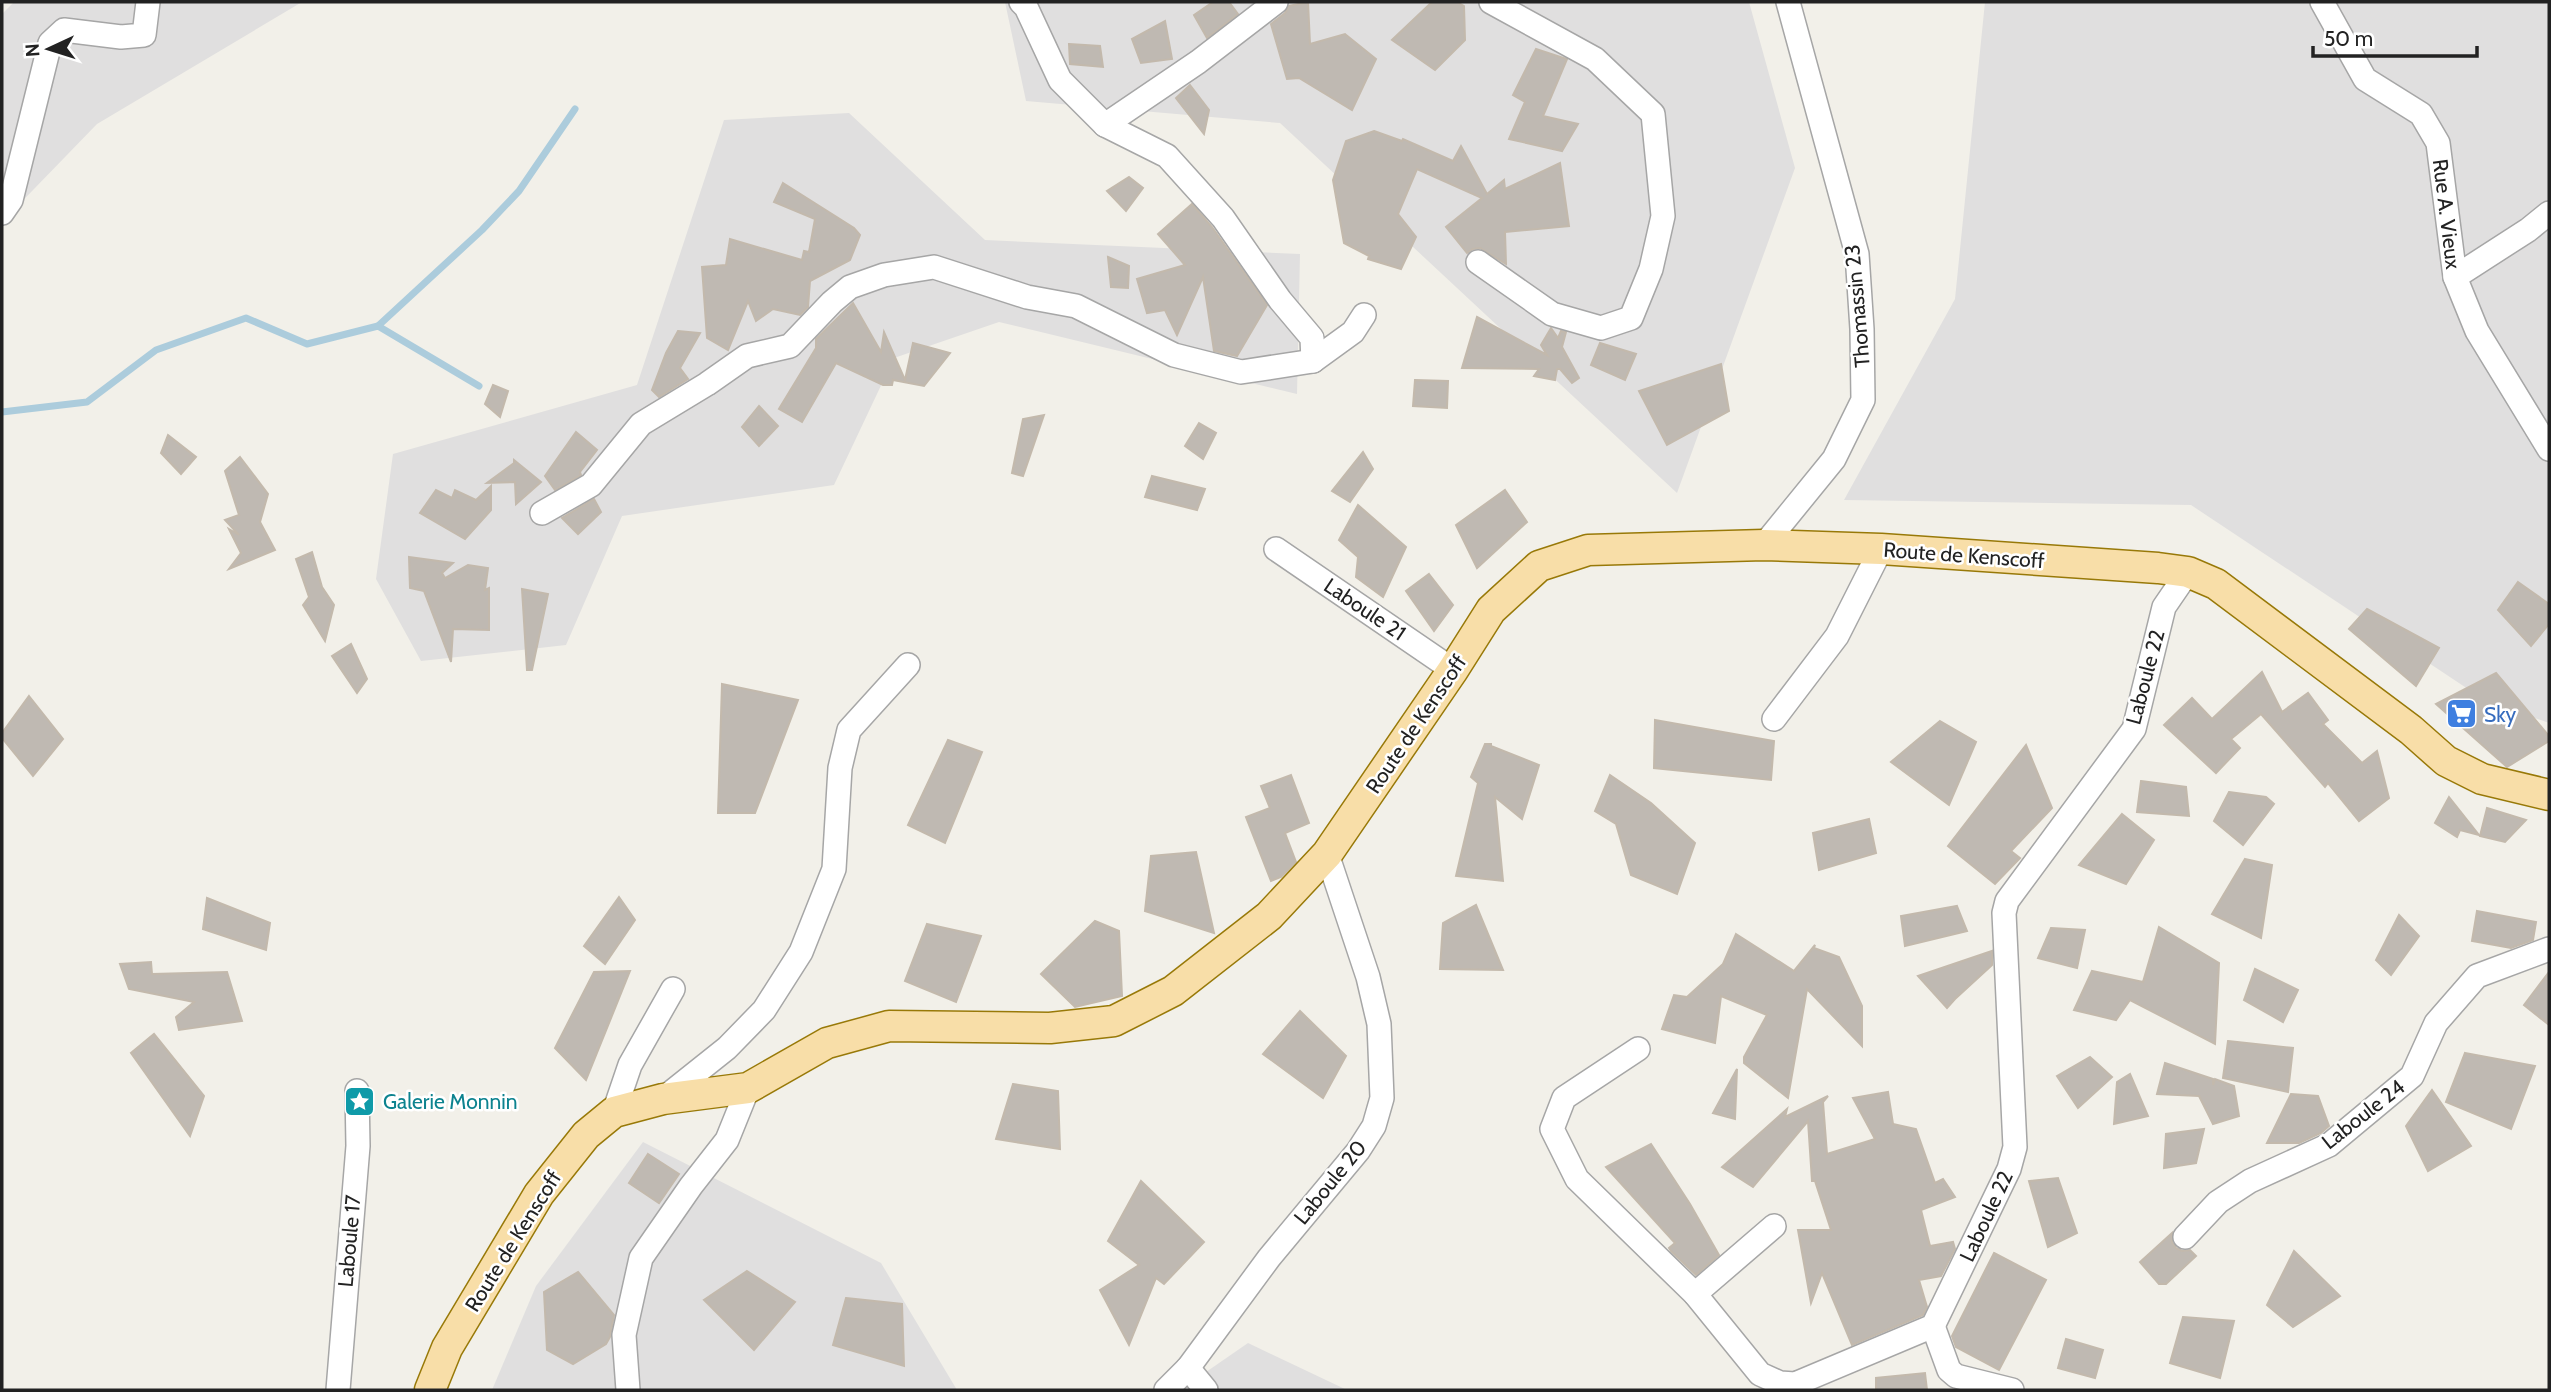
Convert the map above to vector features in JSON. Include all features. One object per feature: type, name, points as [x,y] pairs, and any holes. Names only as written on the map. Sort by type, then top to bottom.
[{"type":"main road","name":"Route de Kenscoff","points":[[430,1390],[447,1348],[539,1194],[586,1135],[614,1112],[663,1099],[748,1088],[827,1043],[888,1026],[1050,1028],[1114,1021],[1173,991],[1269,916],[1327,854],[1453,670],[1490,610],[1539,566],[1588,550],[1764,545],[1881,550],[2188,572],[2216,584],[2411,730],[2446,761],[2482,779],[2549,795]]},
{"type":"street","points":[[2,213],[10,200],[50,43],[64,30],[121,37],[144,35],[148,2]]},
{"type":"street","points":[[1021,2],[1026,7],[1060,80],[1105,125],[1167,156],[1223,218],[1280,300],[1312,338],[1313,361]]},
{"type":"street","points":[[1105,125],[1198,62],[1276,2]]},
{"type":"street","points":[[1478,262],[1552,314],[1601,328],[1631,318],[1651,270],[1663,216],[1653,114],[1595,59],[1491,2]]},
{"type":"street","name":"Thomassin 23","points":[[1764,545],[1834,459],[1863,400],[1857,254],[1788,2]]},
{"type":"street","name":"Rue A. Vieux","points":[[2322,2],[2365,79],[2421,114],[2438,143],[2455,276],[2477,331],[2547,439]]},
{"type":"street","points":[[2455,276],[2549,213]]},
{"type":"street","points":[[542,513],[591,485],[641,424],[747,356],[790,346],[850,287],[884,275],[934,267],[1027,297],[1076,306],[1174,355],[1241,372],[1313,361],[1353,332],[1364,315]]},
{"type":"street","name":"Laboule 21","points":[[1276,549],[1453,670]]},
{"type":"street","points":[[1774,719],[1837,636],[1881,550]]},
{"type":"street","name":"Laboule 22","points":[[1933,1326],[2009,1169],[2015,1147],[2004,914],[2007,901],[2134,729],[2164,607],[2188,572]]},
{"type":"street","points":[[663,1099],[727,1048],[764,1010],[801,952],[834,869],[840,768],[849,730],[908,665]]},
{"type":"street","name":"Laboule 20","points":[[1166,1390],[1188,1368],[1269,1258],[1359,1151],[1374,1126],[1382,1098],[1379,1024],[1368,977],[1327,854]]},
{"type":"street","name":"Laboule 24","points":[[2185,1237],[2218,1202],[2250,1181],[2329,1145],[2412,1076],[2436,1023],[2477,976],[2549,949]]},
{"type":"street","points":[[614,1112],[630,1065],[673,989]]},
{"type":"street","points":[[1638,1049],[1564,1098],[1552,1129],[1577,1179],[1695,1294],[1760,1374],[1780,1383],[1795,1384],[1933,1326],[1949,1370],[1956,1376],[2012,1390]]},
{"type":"street","points":[[628,1390],[624,1335],[641,1258],[727,1140],[748,1088]]},
{"type":"street","name":"Laboule 17","points":[[338,1390],[358,1146],[357,1091]]},
{"type":"street","points":[[1695,1294],[1774,1226]]},
{"type":"street","points":[[1188,1368],[1206,1390]]},
{"type":"shaded area","points":[[14,2],[302,2],[97,124],[2,222],[2,14]]},
{"type":"shaded area","points":[[1005,2],[1749,2],[1795,168],[1677,493],[1280,123],[1026,101]]},
{"type":"shaded area","points":[[1985,2],[2549,2],[2549,723],[2486,701],[2191,505],[1844,500],[1955,299]]},
{"type":"shaded area","points":[[849,113],[985,240],[1300,254],[1297,394],[999,322],[894,358],[834,485],[622,516],[566,645],[421,661],[376,579],[393,454],[637,385],[724,120]]},
{"type":"shaded area","points":[[643,1142],[881,1263],[957,1390],[492,1390],[536,1286]]},
{"type":"shaded area","points":[[1248,1343],[1347,1390],[1180,1390]]},
{"type":"building","points":[[1213,2],[1229,2],[1238,14],[1207,38],[1194,15]]},
{"type":"building","points":[[1308,2],[1310,44],[1345,34],[1376,59],[1352,110],[1299,78],[1287,79],[1271,24],[1285,13],[1289,6]]},
{"type":"building","points":[[1432,2],[1457,2],[1464,6],[1465,40],[1435,70],[1392,40]]},
{"type":"building","points":[[1165,21],[1172,59],[1141,63],[1132,39]]},
{"type":"building","points":[[1069,44],[1100,46],[1103,67],[1070,64]]},
{"type":"building","points":[[1536,49],[1567,59],[1543,116],[1578,124],[1562,151],[1509,139],[1525,102],[1513,95]]},
{"type":"building","points":[[1190,85],[1209,110],[1204,134],[1176,98]]},
{"type":"building","points":[[1374,131],[1402,141],[1403,139],[1453,161],[1461,146],[1487,194],[1504,180],[1505,189],[1560,163],[1569,226],[1505,232],[1506,264],[1480,248],[1467,253],[1446,227],[1482,198],[1417,169],[1398,214],[1416,237],[1401,269],[1368,259],[1369,256],[1344,243],[1333,180],[1346,141]]},
{"type":"building","points":[[1129,177],[1143,188],[1126,211],[1107,191]]},
{"type":"building","points":[[783,183],[854,228],[860,235],[850,260],[810,281],[808,307],[800,315],[773,309],[756,321],[748,301],[728,350],[707,338],[702,267],[726,265],[730,239],[802,260],[804,251],[809,252],[815,219],[774,202]]},
{"type":"building","points":[[1192,204],[1212,227],[1267,305],[1237,356],[1214,351],[1203,277],[1177,335],[1165,310],[1147,313],[1137,279],[1185,265],[1158,234]]},
{"type":"building","points":[[1108,257],[1129,266],[1128,288],[1111,287]]},
{"type":"building","points":[[853,303],[881,352],[884,332],[905,380],[913,343],[950,353],[924,386],[893,380],[892,385],[883,385],[836,363],[802,422],[779,409],[816,348],[816,339]]},
{"type":"building","points":[[1477,317],[1547,355],[1541,345],[1551,328],[1558,338],[1561,331],[1566,332],[1562,347],[1579,378],[1572,383],[1560,369],[1557,369],[1555,380],[1534,376],[1539,369],[1462,368]]},
{"type":"building","points":[[678,331],[700,333],[680,368],[688,379],[659,397],[652,390],[666,353]]},
{"type":"building","points":[[1600,343],[1636,354],[1625,380],[1591,365]]},
{"type":"building","points":[[1721,364],[1729,411],[1667,445],[1639,391]]},
{"type":"building","points":[[1415,380],[1448,381],[1447,408],[1413,406]]},
{"type":"building","points":[[493,385],[508,391],[500,417],[485,404]]},
{"type":"building","points":[[759,406],[778,426],[759,446],[742,427]]},
{"type":"building","points":[[1044,415],[1023,476],[1012,473],[1023,419]]},
{"type":"building","points":[[1199,423],[1216,433],[1203,459],[1185,446]]},
{"type":"building","points":[[576,432],[597,450],[580,472],[581,475],[555,490],[545,476]]},
{"type":"building","points":[[168,435],[196,457],[181,474],[161,453]]},
{"type":"building","points":[[1363,452],[1373,469],[1350,502],[1332,491]]},
{"type":"building","points":[[240,457],[268,494],[260,522],[275,550],[229,569],[241,553],[229,529],[239,535],[225,520],[239,515],[225,471]]},
{"type":"building","points":[[514,460],[541,482],[516,504],[515,482],[487,483],[514,463]]},
{"type":"building","points":[[1152,476],[1205,489],[1197,510],[1145,497]]},
{"type":"building","points":[[491,486],[491,510],[465,539],[420,513],[436,490],[452,498],[455,490],[476,500]]},
{"type":"building","points":[[1505,490],[1527,522],[1477,568],[1456,525]]},
{"type":"building","points":[[594,499],[601,512],[578,534],[562,518]]},
{"type":"building","points":[[1358,505],[1406,547],[1383,597],[1356,577],[1358,557],[1339,540]]},
{"type":"building","points":[[312,552],[322,587],[334,605],[325,641],[303,605],[309,597],[296,559]]},
{"type":"building","points":[[409,557],[453,563],[442,573],[445,578],[468,565],[488,568],[485,590],[489,588],[489,630],[453,629],[451,662],[424,591],[410,588]]},
{"type":"building","points":[[1429,574],[1453,605],[1434,631],[1406,591]]},
{"type":"building","points":[[2518,582],[2549,604],[2549,624],[2531,646],[2498,610]]},
{"type":"building","points":[[522,589],[548,594],[532,670],[527,670]]},
{"type":"building","points":[[2367,609],[2439,648],[2416,686],[2349,629]]},
{"type":"building","points":[[351,644],[367,679],[357,693],[332,656]]},
{"type":"building","points":[[2262,672],[2282,712],[2308,693],[2328,720],[2323,724],[2362,763],[2377,751],[2389,798],[2359,821],[2328,783],[2325,787],[2261,714],[2231,739],[2240,748],[2216,773],[2164,725],[2192,698],[2212,719]]},
{"type":"building","points":[[2496,673],[2549,736],[2549,741],[2507,767],[2436,704]]},
{"type":"building","points":[[722,684],[798,700],[755,813],[718,813]]},
{"type":"building","points":[[29,696],[63,739],[33,776],[2,738],[2,733]]},
{"type":"building","points":[[1655,720],[1774,741],[1771,780],[1654,768]]},
{"type":"building","points":[[1940,721],[1976,742],[1949,805],[1891,762]]},
{"type":"building","points":[[948,740],[982,752],[945,843],[908,825]]},
{"type":"building","points":[[1485,744],[1491,744],[1539,765],[1522,819],[1495,797],[1503,881],[1456,876],[1478,783],[1471,777]]},
{"type":"building","points":[[2026,745],[2052,808],[2011,851],[2020,858],[1995,884],[1948,846]]},
{"type":"building","points":[[1291,775],[1309,823],[1285,833],[1296,862],[1281,877],[1271,881],[1246,817],[1270,808],[1261,786]]},
{"type":"building","points":[[1610,775],[1651,803],[1695,843],[1677,894],[1631,875],[1616,824],[1595,811]]},
{"type":"building","points":[[2141,781],[2186,787],[2189,816],[2137,812]]},
{"type":"building","points":[[2229,792],[2266,797],[2274,804],[2243,845],[2214,821]]},
{"type":"building","points":[[2449,797],[2479,835],[2460,830],[2457,837],[2435,823]]},
{"type":"building","points":[[2487,808],[2526,820],[2505,842],[2480,836]]},
{"type":"building","points":[[2122,814],[2154,840],[2126,884],[2079,865]]},
{"type":"building","points":[[1869,819],[1876,853],[1819,870],[1813,833]]},
{"type":"building","points":[[1196,852],[1214,933],[1145,911],[1151,856]]},
{"type":"building","points":[[2245,859],[2272,865],[2261,938],[2212,914]]},
{"type":"building","points":[[619,897],[635,920],[605,964],[584,946]]},
{"type":"building","points":[[207,898],[270,923],[266,950],[203,929]]},
{"type":"building","points":[[1476,905],[1503,970],[1440,969],[1443,923]]},
{"type":"building","points":[[1957,906],[1967,931],[1905,946],[1901,916]]},
{"type":"building","points":[[2477,911],[2536,922],[2533,940],[2511,948],[2472,941]]},
{"type":"building","points":[[2399,915],[2419,936],[2391,975],[2376,960]]},
{"type":"building","points":[[1095,921],[1119,931],[1122,996],[1075,1007],[1041,974]]},
{"type":"building","points":[[927,924],[981,936],[956,1002],[905,981]]},
{"type":"building","points":[[2159,927],[2219,963],[2215,1044],[2130,1000],[2116,1020],[2074,1010],[2092,971],[2143,982]]},
{"type":"building","points":[[2051,928],[2085,930],[2077,968],[2038,958]]},
{"type":"building","points":[[1736,934],[1794,971],[1815,945],[1814,948],[1839,957],[1862,1006],[1862,1046],[1807,989],[1788,1098],[1744,1063],[1744,1057],[1767,1015],[1721,996],[1715,1043],[1662,1029],[1674,995],[1687,997],[1723,964]]},
{"type":"building","points":[[1992,951],[1992,965],[1947,1008],[1918,976]]},
{"type":"building","points":[[151,962],[152,974],[227,972],[242,1021],[179,1030],[176,1017],[194,1002],[129,989],[120,964]]},
{"type":"building","points":[[2255,969],[2298,990],[2283,1022],[2244,1000]]},
{"type":"building","points":[[630,971],[586,1080],[555,1048],[594,972]]},
{"type":"building","points":[[2549,972],[2549,1025],[2524,1005]]},
{"type":"building","points":[[1300,1011],[1346,1056],[1323,1098],[1263,1054]]},
{"type":"building","points":[[154,1034],[204,1096],[190,1136],[131,1053]]},
{"type":"building","points":[[2228,1041],[2293,1048],[2288,1092],[2223,1078]]},
{"type":"building","points":[[2465,1053],[2535,1066],[2511,1129],[2446,1102]]},
{"type":"building","points":[[2090,1057],[2112,1077],[2078,1108],[2057,1076]]},
{"type":"building","points":[[2165,1063],[2213,1079],[2213,1085],[2215,1079],[2234,1086],[2239,1116],[2213,1124],[2199,1096],[2157,1094]]},
{"type":"building","points":[[1737,1069],[1735,1119],[1713,1113]]},
{"type":"building","points":[[2130,1074],[2148,1116],[2114,1124],[2117,1082]]},
{"type":"building","points":[[1013,1084],[1058,1091],[1060,1149],[996,1139]]},
{"type":"building","points":[[2432,1090],[2471,1146],[2428,1171],[2406,1126]]},
{"type":"building","points":[[1888,1092],[1893,1124],[1916,1129],[1935,1183],[1943,1179],[1955,1197],[1921,1210],[1930,1246],[1953,1242],[1955,1249],[1941,1276],[1919,1280],[1927,1307],[1923,1315],[1852,1345],[1822,1273],[1811,1303],[1798,1230],[1831,1230],[1815,1181],[1812,1181],[1808,1121],[1753,1187],[1722,1167],[1787,1109],[1785,1117],[1828,1096],[1823,1102],[1827,1154],[1875,1139],[1853,1098]]},
{"type":"building","points":[[2291,1094],[2318,1096],[2329,1126],[2321,1133],[2299,1143],[2267,1143]]},
{"type":"building","points":[[2204,1129],[2196,1163],[2164,1168],[2166,1134]]},
{"type":"building","points":[[1651,1144],[1719,1255],[1696,1275],[1669,1248],[1675,1243],[1606,1167]]},
{"type":"building","points":[[648,1154],[679,1174],[659,1203],[629,1183]]},
{"type":"building","points":[[2058,1178],[2077,1233],[2048,1247],[2029,1181]]},
{"type":"building","points":[[1141,1181],[1204,1242],[1164,1284],[1156,1278],[1129,1345],[1100,1290],[1139,1265],[1108,1241]]},
{"type":"building","points":[[2172,1233],[2172,1242],[2176,1248],[2182,1251],[2190,1250],[2196,1256],[2166,1284],[2159,1284],[2140,1262]]},
{"type":"building","points":[[2294,1251],[2340,1296],[2293,1327],[2267,1305]]},
{"type":"building","points":[[1994,1253],[2046,1280],[1999,1370],[1956,1347],[1952,1336]]},
{"type":"building","points":[[747,1271],[795,1302],[754,1350],[704,1300]]},
{"type":"building","points":[[578,1272],[614,1315],[606,1344],[573,1364],[547,1350],[544,1292]]},
{"type":"building","points":[[846,1298],[902,1304],[904,1366],[833,1345]]},
{"type":"building","points":[[2183,1317],[2234,1321],[2220,1378],[2170,1363]]},
{"type":"building","points":[[2066,1339],[2103,1350],[2095,1378],[2058,1368]]},
{"type":"building","points":[[1925,1373],[1927,1390],[1876,1390],[1876,1378]]},
{"type":"waterway","points":[[378,326],[482,230],[519,191],[575,109]]},
{"type":"waterway","points":[[2,412],[87,402],[156,350],[246,318],[307,344],[378,326],[479,386]]},
{"type":"place","name":"Sky","points":[[2461,714]]},
{"type":"place","name":"Galerie Monnin","points":[[360,1101]]}]
